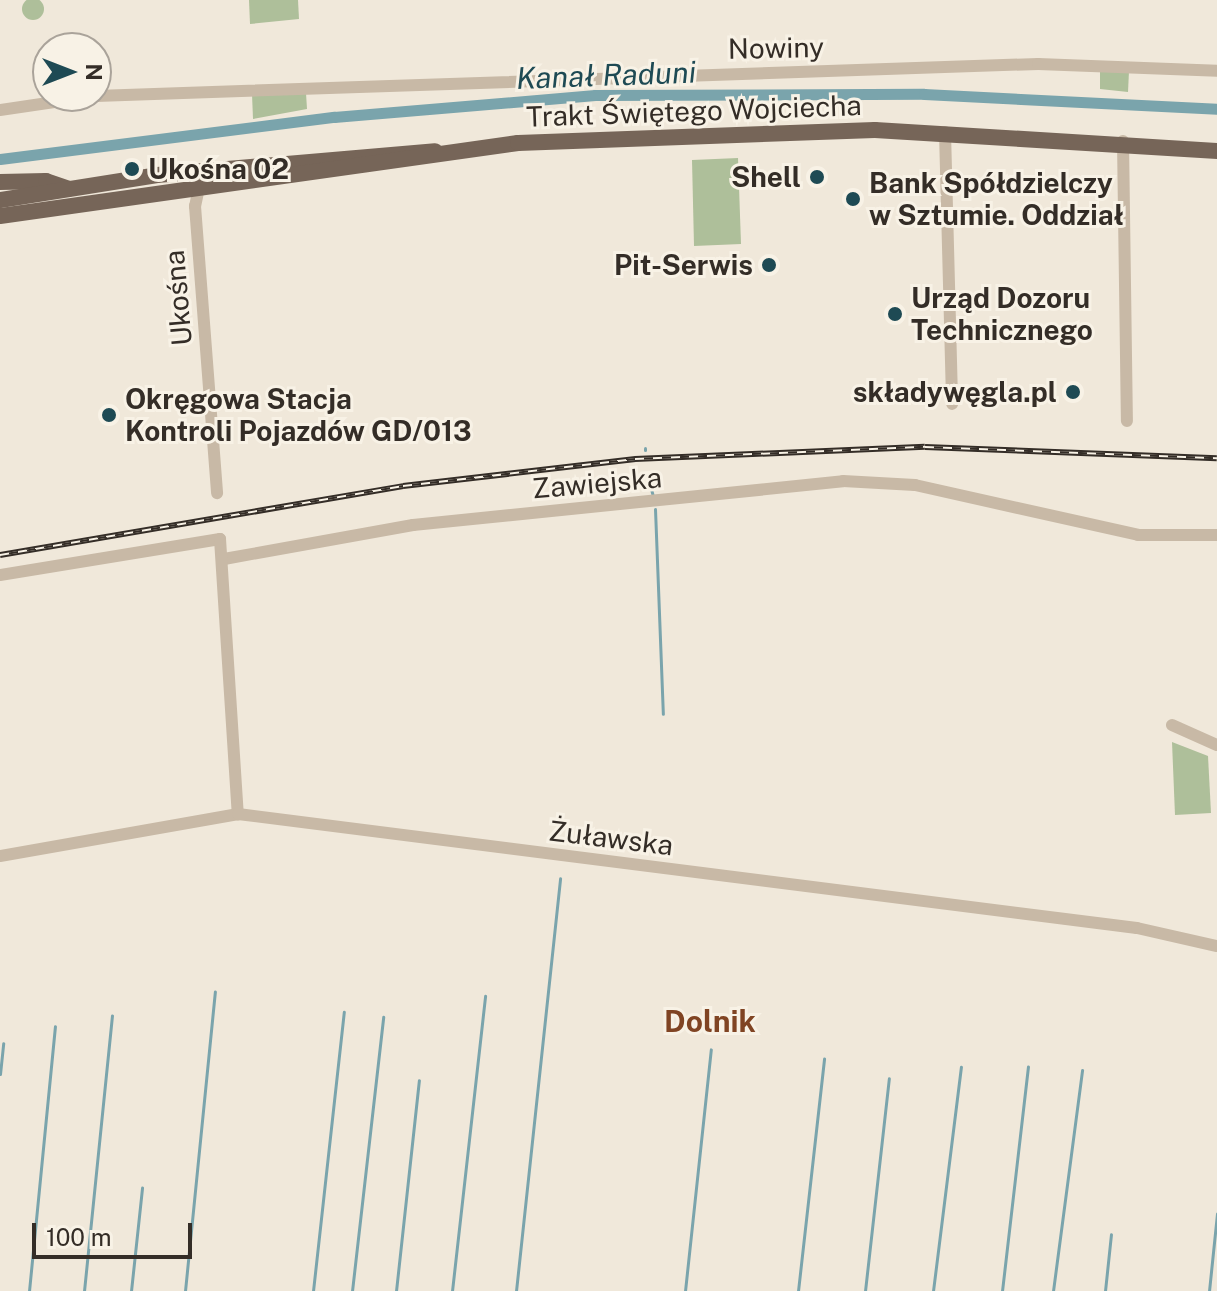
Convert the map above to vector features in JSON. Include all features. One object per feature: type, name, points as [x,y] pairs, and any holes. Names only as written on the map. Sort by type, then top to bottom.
[{"type":"main road","name":"Trakt Świętego Wojciecha","points":[[0,216],[195,194],[445,152],[548,142],[945,132],[1123,141],[1217,151]]},
{"type":"main road","name":"Trakt Świętego Wojciecha","points":[[0,200],[172,173],[411,149],[445,152]]},
{"type":"main road","points":[[0,182],[46,181],[69,190],[94,206]]},
{"type":"street","name":"Nowiny","points":[[112,95],[1038,64],[1217,71]]},
{"type":"street","name":"Nowiny","points":[[0,110],[32,105]]},
{"type":"street","points":[[945,132],[952,404]]},
{"type":"street","points":[[1123,141],[1127,421]]},
{"type":"street","points":[[172,173],[195,194],[211,170]]},
{"type":"street","name":"Ukośna","points":[[195,194],[217,493]]},
{"type":"street","name":"Zawiejska","points":[[224,559],[413,525],[843,481],[915,485],[1138,535],[1217,535]]},
{"type":"street","points":[[0,575],[214,538],[223,543],[238,814]]},
{"type":"street","points":[[1172,725],[1217,745]]},
{"type":"street","name":"Żuławska","points":[[0,856],[238,814],[1077,920],[1217,946]]},
{"type":"green space","points":[[29,-2],[37,-2],[44,9],[37,20],[29,20],[22,13],[22,5]]},
{"type":"green space","points":[[249,0],[298,0],[299,19],[250,24]]},
{"type":"green space","points":[[1100,69],[1129,71],[1128,92],[1100,89]]},
{"type":"green space","points":[[306,93],[307,109],[253,119],[252,94]]},
{"type":"green space","points":[[738,158],[741,244],[694,246],[692,160]]},
{"type":"green space","points":[[1172,742],[1208,756],[1211,813],[1175,815]]},
{"type":"waterway","name":"Kanał Raduni","points":[[0,159],[334,117],[595,95],[924,94],[1217,109]]},
{"type":"waterway","points":[[647,474],[653,497]]},
{"type":"waterway","points":[[655,509],[663,714]]},
{"type":"waterway","points":[[516,1291],[560,878]]},
{"type":"waterway","points":[[185,1291],[215,992]]},
{"type":"waterway","points":[[452,1291],[485,996]]},
{"type":"waterway","points":[[313,1291],[344,1012]]},
{"type":"waterway","points":[[84,1291],[112,1015]]},
{"type":"waterway","points":[[352,1291],[383,1017]]},
{"type":"waterway","points":[[29,1291],[55,1026]]},
{"type":"waterway","points":[[0,1074],[3,1043]]},
{"type":"waterway","points":[[685,1291],[711,1049]]},
{"type":"waterway","points":[[798,1291],[824,1058]]},
{"type":"waterway","points":[[1002,1291],[1028,1066]]},
{"type":"waterway","points":[[933,1291],[961,1067]]},
{"type":"waterway","points":[[1053,1291],[1082,1070]]},
{"type":"waterway","points":[[865,1291],[889,1078]]},
{"type":"waterway","points":[[396,1291],[419,1080]]},
{"type":"waterway","points":[[131,1291],[142,1188]]},
{"type":"waterway","points":[[1209,1291],[1217,1213]]},
{"type":"waterway","points":[[1105,1291],[1111,1234]]},
{"type":"railway","points":[[0,555],[403,486],[635,459],[925,447],[1217,458]]},
{"type":"place","name":"Ukośna 02","points":[[132,169]]},
{"type":"place","name":"Shell","points":[[817,177]]},
{"type":"place","name":"Bank Spółdzielczy w Sztumie. Oddział","points":[[853,199]]},
{"type":"place","name":"Pit-Serwis","points":[[769,265]]},
{"type":"place","name":"Urząd Dozoru Technicznego","points":[[895,314]]},
{"type":"place","name":"składywęgla.pl","points":[[1073,392]]},
{"type":"place","name":"Okręgowa Stacja Kontroli Pojazdów GD/013","points":[[109,415]]},
{"type":"district","name":"Dolnik","points":[[710,1021]]}]
